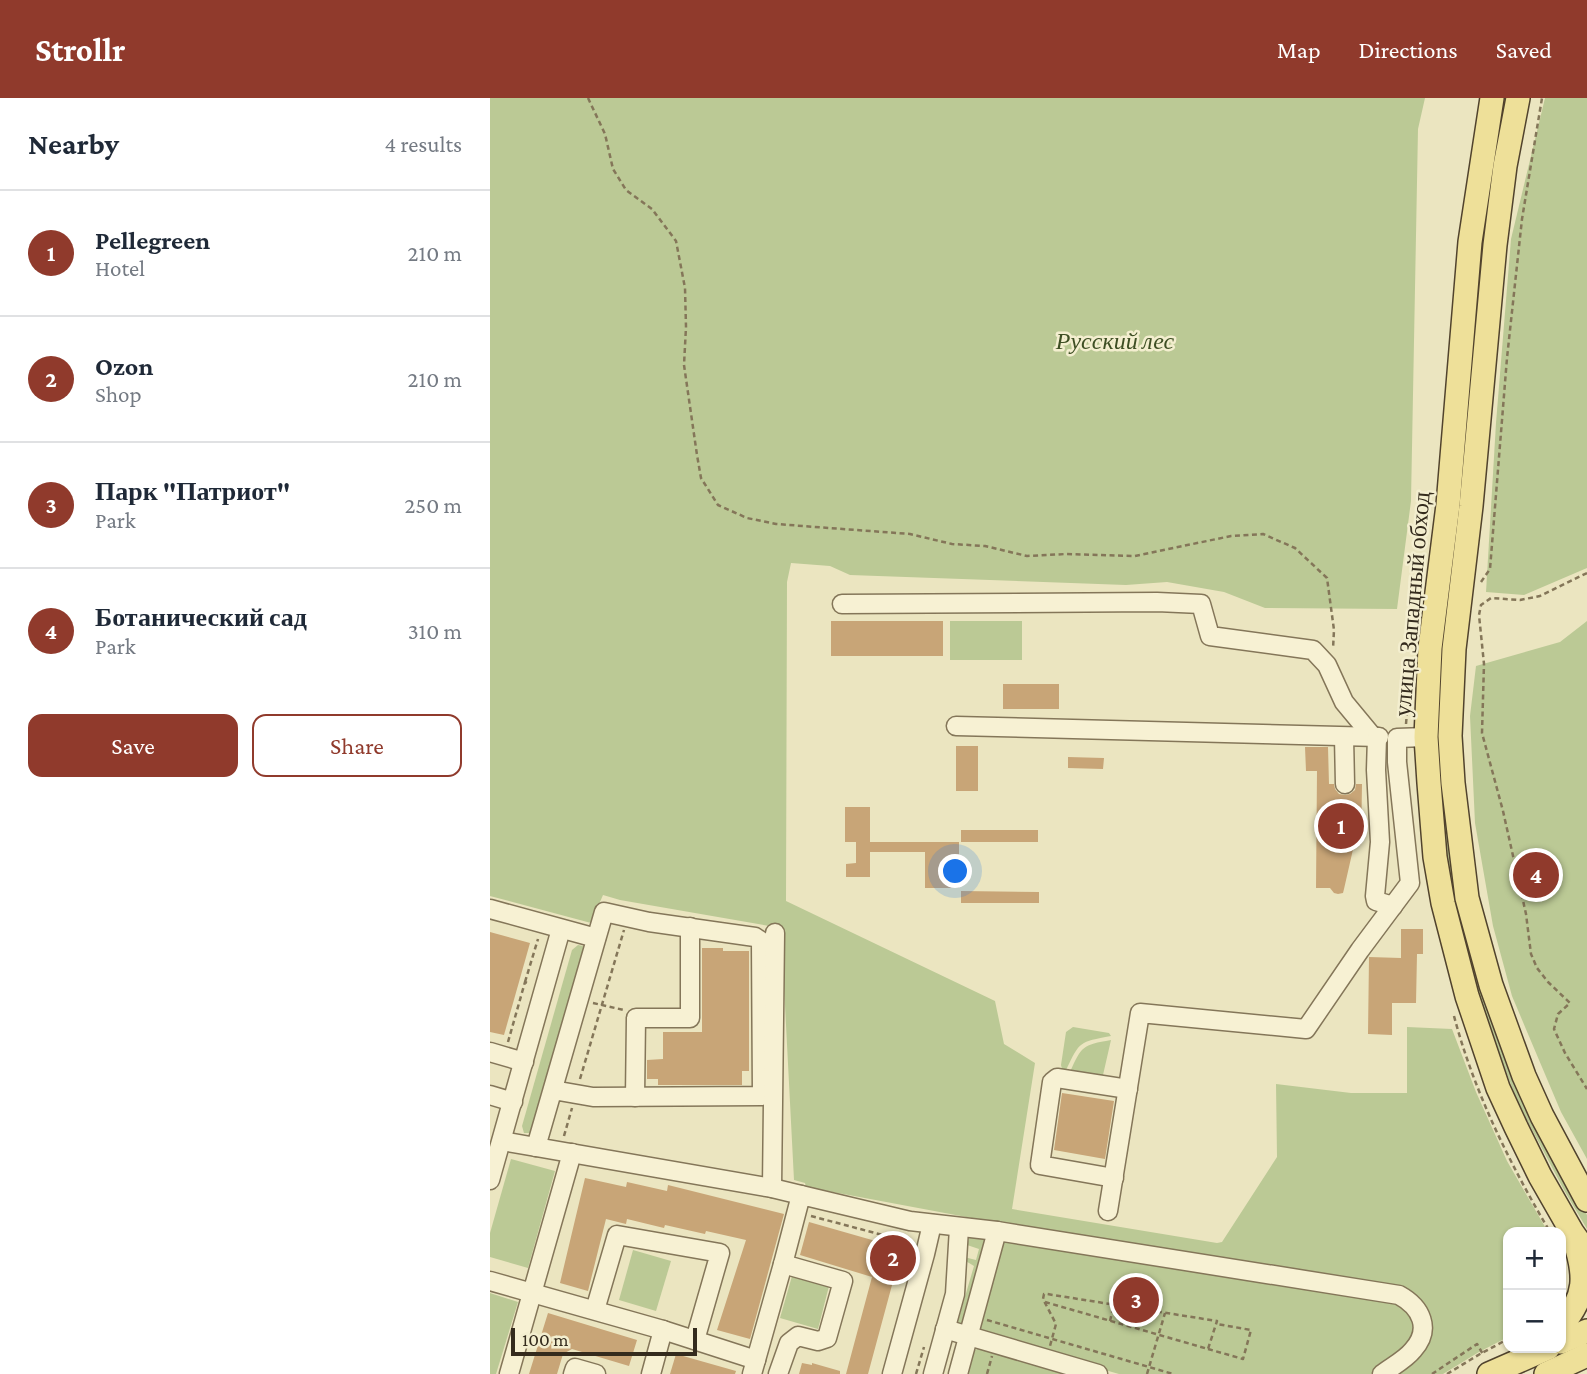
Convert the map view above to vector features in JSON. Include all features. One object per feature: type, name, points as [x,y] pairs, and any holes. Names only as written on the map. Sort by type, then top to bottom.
[{"type":"main road","name":"улица Западный обход","points":[[1492,98],[1470,242],[1448,505],[1430,648],[1426,737],[1435,857],[1443,903],[1467,996],[1498,1088],[1540,1176],[1587,1253]]},
{"type":"main road","name":"улица Западный обход","points":[[1518,98],[1505,166],[1495,245],[1471,506],[1454,649],[1450,736],[1467,898],[1491,985],[1524,1076],[1587,1200]]},
{"type":"main road","points":[[1566,1320],[1580,1297],[1582,1277],[1572,1232]]},
{"type":"main road","points":[[1566,1340],[1587,1331]]},
{"type":"main road","points":[[1488,1366],[1515,1353]]},
{"type":"main road","points":[[1488,1366],[1531,1353]]},
{"type":"main road","points":[[1546,1374],[1587,1355]]},
{"type":"main road","points":[[1575,1374],[1587,1369]]},
{"type":"street","points":[[842,604],[1201,604],[1210,636],[1313,650],[1327,664],[1344,702],[1375,737],[1380,842],[1375,896],[1376,901],[1393,906]]},
{"type":"street","points":[[956,726],[1426,737]]},
{"type":"street","points":[[1344,737],[1345,784]]},
{"type":"street","points":[[1108,1211],[1139,1013],[1307,1029],[1360,950],[1410,883],[1397,762],[1397,738]]},
{"type":"street","points":[[490,909],[596,938]]},
{"type":"street","points":[[536,1147],[604,912],[649,922],[755,937],[761,942],[762,1096],[593,1097],[553,1090]]},
{"type":"street","points":[[635,1097],[636,1018],[690,1018],[690,927]]},
{"type":"street","points":[[490,1180],[561,929]]},
{"type":"street","points":[[772,1188],[775,933]]},
{"type":"street","points":[[497,1054],[524,1062]]},
{"type":"street","points":[[1114,1178],[1040,1165],[1052,1082],[1057,1078],[1128,1089]]},
{"type":"street","points":[[490,1095],[513,1102]]},
{"type":"street","points":[[502,1141],[536,1147],[567,1147],[772,1188],[799,1203],[959,1228],[998,1231],[1399,1295],[1412,1302],[1422,1315],[1422,1334],[1413,1350],[1382,1374]]},
{"type":"street","points":[[509,1374],[532,1293],[567,1147]]},
{"type":"street","points":[[490,1281],[695,1340],[754,1367],[799,1203]]},
{"type":"street","points":[[892,1374],[932,1224]]},
{"type":"street","points":[[933,1374],[955,1294],[959,1228]]},
{"type":"street","points":[[958,1374],[998,1231]]},
{"type":"street","points":[[595,1310],[617,1236],[720,1253],[695,1340]]},
{"type":"street","points":[[778,1374],[789,1343],[798,1336],[818,1341],[827,1338],[843,1281],[783,1264]]},
{"type":"street","points":[[945,1329],[1098,1374]]},
{"type":"street","points":[[650,1374],[663,1330]]},
{"type":"street","points":[[573,1374],[575,1368],[596,1374]]},
{"type":"path","points":[[588,98],[605,134],[613,169],[625,190],[652,209],[676,241],[685,288],[684,365],[696,455],[701,478],[718,505],[747,519],[776,524],[910,534],[1027,556],[1135,556],[1231,536],[1263,534],[1295,548],[1327,578],[1334,630],[1334,680]]},
{"type":"path","points":[[1476,588],[1490,569],[1521,219],[1542,98]]},
{"type":"path","points":[[1587,573],[1540,596],[1520,600],[1491,598],[1481,605],[1479,615],[1484,664],[1482,733],[1526,914],[1531,954],[1537,968],[1548,982],[1570,1003],[1558,1014],[1554,1029],[1565,1054],[1587,1089]]},
{"type":"path","points":[[567,1147],[576,1094],[627,917]]},
{"type":"path","points":[[497,1054],[525,982],[542,924]]},
{"type":"path","points":[[525,982],[545,988]]},
{"type":"path","points":[[579,999],[618,1010],[630,1010]]},
{"type":"path","points":[[799,1203],[909,1242],[910,1251],[925,1254]]},
{"type":"path","points":[[1046,1359],[1056,1324],[1044,1294],[1217,1321],[1208,1349]]},
{"type":"path","points":[[1045,1302],[1243,1359],[1251,1330],[1216,1324]]},
{"type":"path","points":[[1110,1321],[1114,1304]]},
{"type":"path","points":[[1147,1374],[1166,1313]]},
{"type":"path","points":[[974,1317],[1173,1374]]},
{"type":"path","points":[[916,1374],[927,1336]]},
{"type":"path","points":[[1432,1374],[1477,1344],[1488,1366]]},
{"type":"path","points":[[1447,1374],[1488,1366],[1503,1346]]},
{"type":"green space","name":"Русский лес","points":[[490,98],[1425,98],[1418,129],[1411,501],[1397,609],[1265,608],[1224,592],[1167,582],[1126,585],[850,575],[830,566],[791,563],[787,582],[786,901],[995,1001],[1004,1044],[1035,1063],[1012,1209],[1222,1242],[1277,1157],[1276,1084],[1351,1093],[1407,1093],[1407,1027],[1452,1029],[1507,1161],[1545,1227],[1503,1227],[1503,1340],[1443,1374],[1393,1374],[1428,1317],[1419,1300],[1402,1289],[1377,1282],[1009,1225],[806,1187],[805,1183],[794,1180],[781,928],[603,895],[591,923],[490,896]]},
{"type":"green space","points":[[1503,98],[1509,98],[1497,163],[1451,852],[1570,1186],[1587,1215],[1587,1229],[1519,1105],[1485,1018],[1453,899],[1445,855],[1436,735],[1441,648],[1476,285],[1491,163]]},
{"type":"green space","points":[[1545,98],[1587,98],[1587,568],[1524,595],[1486,592],[1511,239]]},
{"type":"green space","points":[[950,621],[1022,621],[1022,660],[950,660]]},
{"type":"green space","points":[[1587,621],[1587,1159],[1561,1112],[1512,996],[1493,926],[1475,823],[1470,716],[1476,666],[1560,642]]},
{"type":"green space","points":[[578,945],[585,950],[532,1133],[524,1133],[522,1126],[572,950]]},
{"type":"green space","points":[[1073,1027],[1109,1033],[1111,1036],[1082,1044],[1066,1070],[1062,1069],[1061,1065],[1066,1032]]},
{"type":"green space","points":[[1111,1040],[1103,1075],[1100,1077],[1070,1072],[1084,1048]]},
{"type":"green space","points":[[511,1159],[555,1171],[528,1268],[490,1257],[490,1233]]},
{"type":"green space","points":[[970,1236],[985,1241],[963,1326],[957,1324],[974,1266],[964,1260],[964,1257],[976,1260],[979,1249],[967,1245]]},
{"type":"green space","points":[[1004,1240],[1402,1300],[1416,1325],[1409,1346],[1371,1374],[1119,1374],[980,1332],[978,1327],[999,1246]]},
{"type":"green space","points":[[633,1250],[671,1261],[656,1311],[619,1300]]},
{"type":"green space","points":[[792,1276],[829,1286],[818,1329],[780,1318]]},
{"type":"green space","points":[[490,1293],[518,1302],[496,1374],[490,1374]]},
{"type":"green space","points":[[978,1349],[1069,1374],[963,1374],[971,1351]]},
{"type":"building","points":[[831,621],[943,621],[943,656],[831,656]]},
{"type":"building","points":[[1003,684],[1059,684],[1059,709],[1003,709]]},
{"type":"building","points":[[956,746],[978,746],[978,791],[956,791]]},
{"type":"building","points":[[1305,747],[1328,747],[1329,784],[1334,784],[1339,794],[1350,794],[1355,790],[1356,784],[1362,784],[1361,845],[1354,845],[1343,893],[1334,893],[1330,888],[1316,888],[1317,771],[1306,771]]},
{"type":"building","points":[[1068,757],[1104,758],[1103,769],[1068,768]]},
{"type":"building","points":[[845,807],[870,807],[870,842],[959,842],[959,888],[925,888],[925,852],[870,852],[870,877],[846,877],[846,864],[856,863],[856,842],[845,842]]},
{"type":"building","points":[[961,830],[1038,830],[1038,842],[961,842]]},
{"type":"building","points":[[961,891],[1039,892],[1039,903],[961,903]]},
{"type":"building","points":[[1401,929],[1423,929],[1423,954],[1417,954],[1416,1003],[1392,1003],[1392,1035],[1368,1034],[1369,957],[1401,958]]},
{"type":"building","points":[[490,932],[530,943],[504,1035],[490,1032]]},
{"type":"building","points":[[702,948],[749,951],[749,1071],[742,1071],[742,1085],[658,1085],[658,1079],[647,1079],[647,1060],[663,1059],[663,1032],[702,1032]]},
{"type":"building","points":[[1062,1093],[1114,1101],[1105,1159],[1054,1150]]},
{"type":"building","points":[[585,1178],[626,1187],[627,1182],[667,1191],[668,1185],[784,1214],[750,1339],[717,1330],[746,1240],[665,1225],[664,1228],[627,1219],[626,1224],[606,1219],[588,1291],[560,1283]]},
{"type":"building","points":[[809,1222],[900,1248],[868,1374],[846,1374],[872,1277],[800,1255]]},
{"type":"building","points":[[548,1313],[637,1340],[629,1366],[572,1349],[563,1354],[557,1374],[529,1374]]},
{"type":"building","points":[[676,1354],[736,1371],[735,1374],[670,1374]]},
{"type":"building","points":[[802,1363],[840,1371],[840,1374],[799,1374]]},
{"type":"place","name":"Pellegreen","points":[[1341,826]]},
{"type":"place","name":"Ботанический сад","points":[[1536,875]]},
{"type":"place","name":"Ozon","points":[[893,1258]]},
{"type":"place","name":"Парк \"Патриот\"","points":[[1136,1300]]}]
